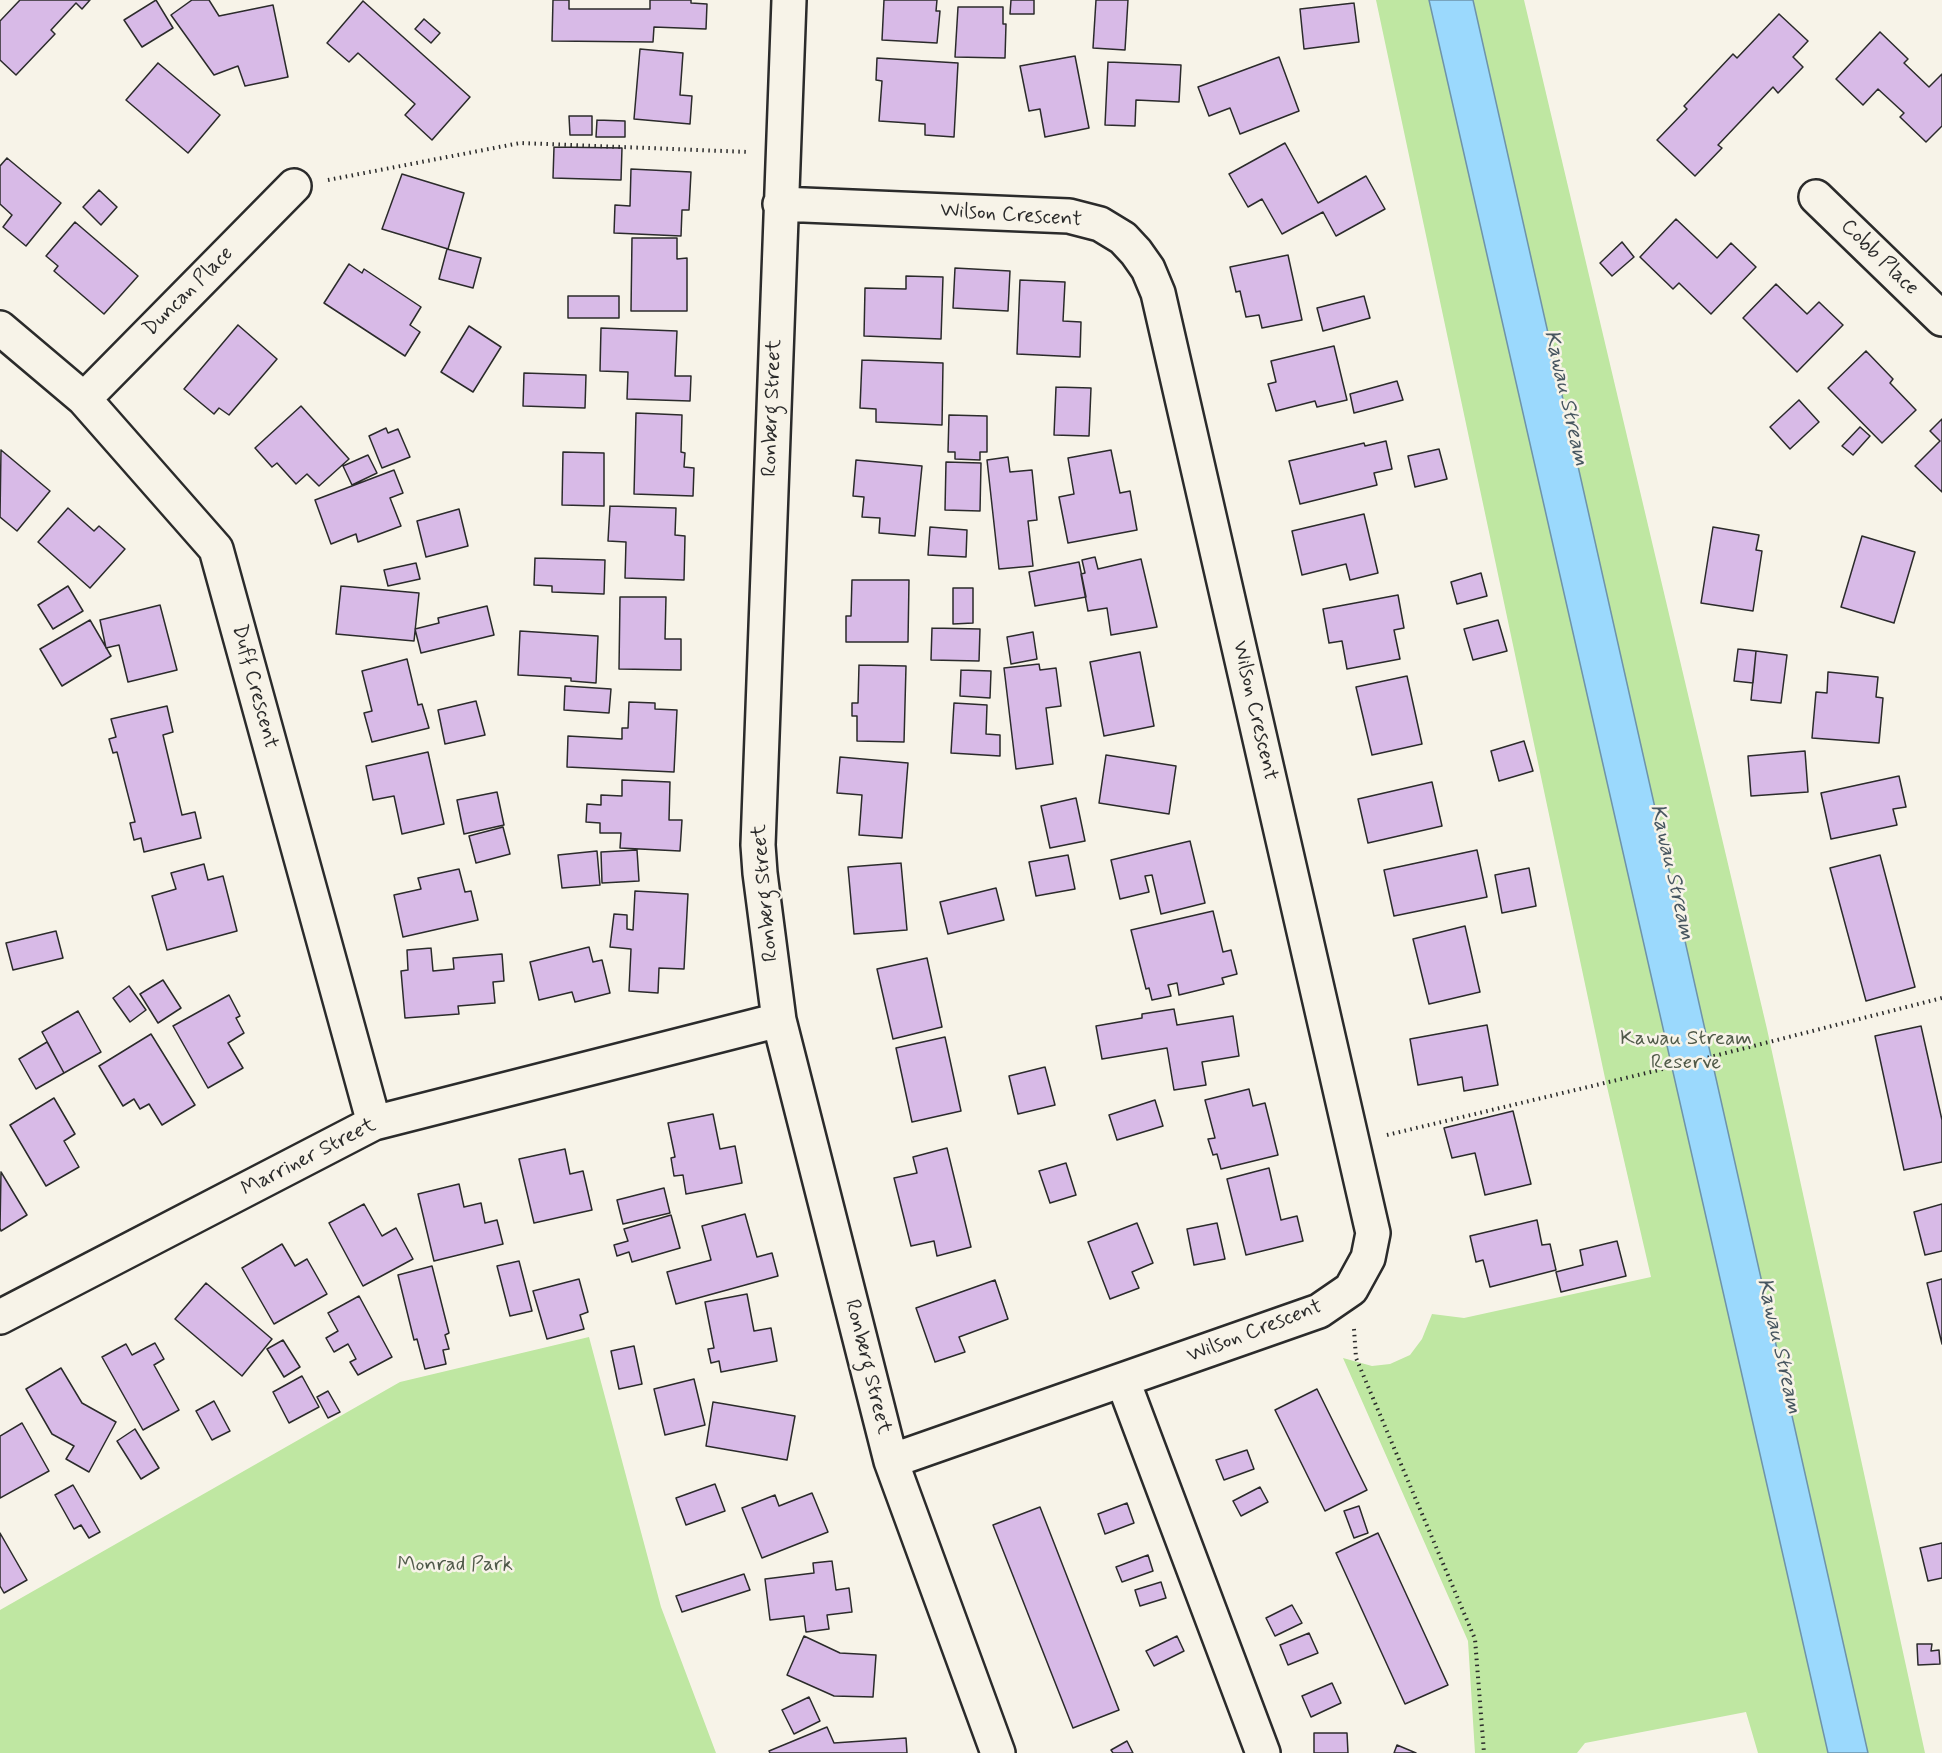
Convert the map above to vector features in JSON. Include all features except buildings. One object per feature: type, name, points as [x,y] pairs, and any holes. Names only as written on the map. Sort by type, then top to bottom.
[{"type":"street","name":"Ronberg Street","points":[[789,0],[759,845],[779,1020],[891,1461],[998,1753]]},
{"type":"street","name":"Duncan Place","points":[[84,399],[294,186]]},
{"type":"street","name":"Cobb Place","points":[[1816,197],[1942,319]]},
{"type":"street","name":"Wilson Crescent","points":[[780,204],[1069,216],[1100,224],[1123,238],[1148,269],[1158,293],[1373,1233],[1368,1258],[1351,1289],[1319,1311],[891,1461]]},
{"type":"street","name":"Duff Crescent","points":[[0,328],[84,399],[216,549],[374,1123]]},
{"type":"street","name":"Marriner Street","points":[[0,1317],[374,1123],[779,1020]]},
{"type":"street","points":[[1123,1381],[1263,1753]]},
{"type":"path","points":[[294,186],[352,177],[520,142],[783,153]]},
{"type":"path","points":[[1354,1143],[1659,1071],[1942,998]]},
{"type":"path","points":[[1351,1289],[1356,1358],[1475,1639],[1484,1753]]},
{"type":"green space","name":"Kawau Stream Reserve","points":[[1376,0],[1524,0],[1767,1029],[1925,1753],[1758,1753],[1746,1712],[1585,1743],[1577,1753],[1475,1753],[1468,1641],[1343,1358],[1372,1366],[1390,1364],[1410,1355],[1422,1339],[1432,1314],[1464,1318],[1651,1277],[1605,1078]]},
{"type":"green space","name":"Monrad Park","points":[[589,1337],[661,1607],[716,1753],[0,1753],[0,1610],[400,1382]]},
{"type":"water","points":[[1429,0],[1473,0],[1868,1753],[1828,1753]]},
{"type":"water label","name":"Kawau Stream","points":[[1565,398]]},
{"type":"water label","name":"Kawau Stream","points":[[1671,872]]},
{"type":"water label","name":"Kawau Stream","points":[[1778,1346]]}]
